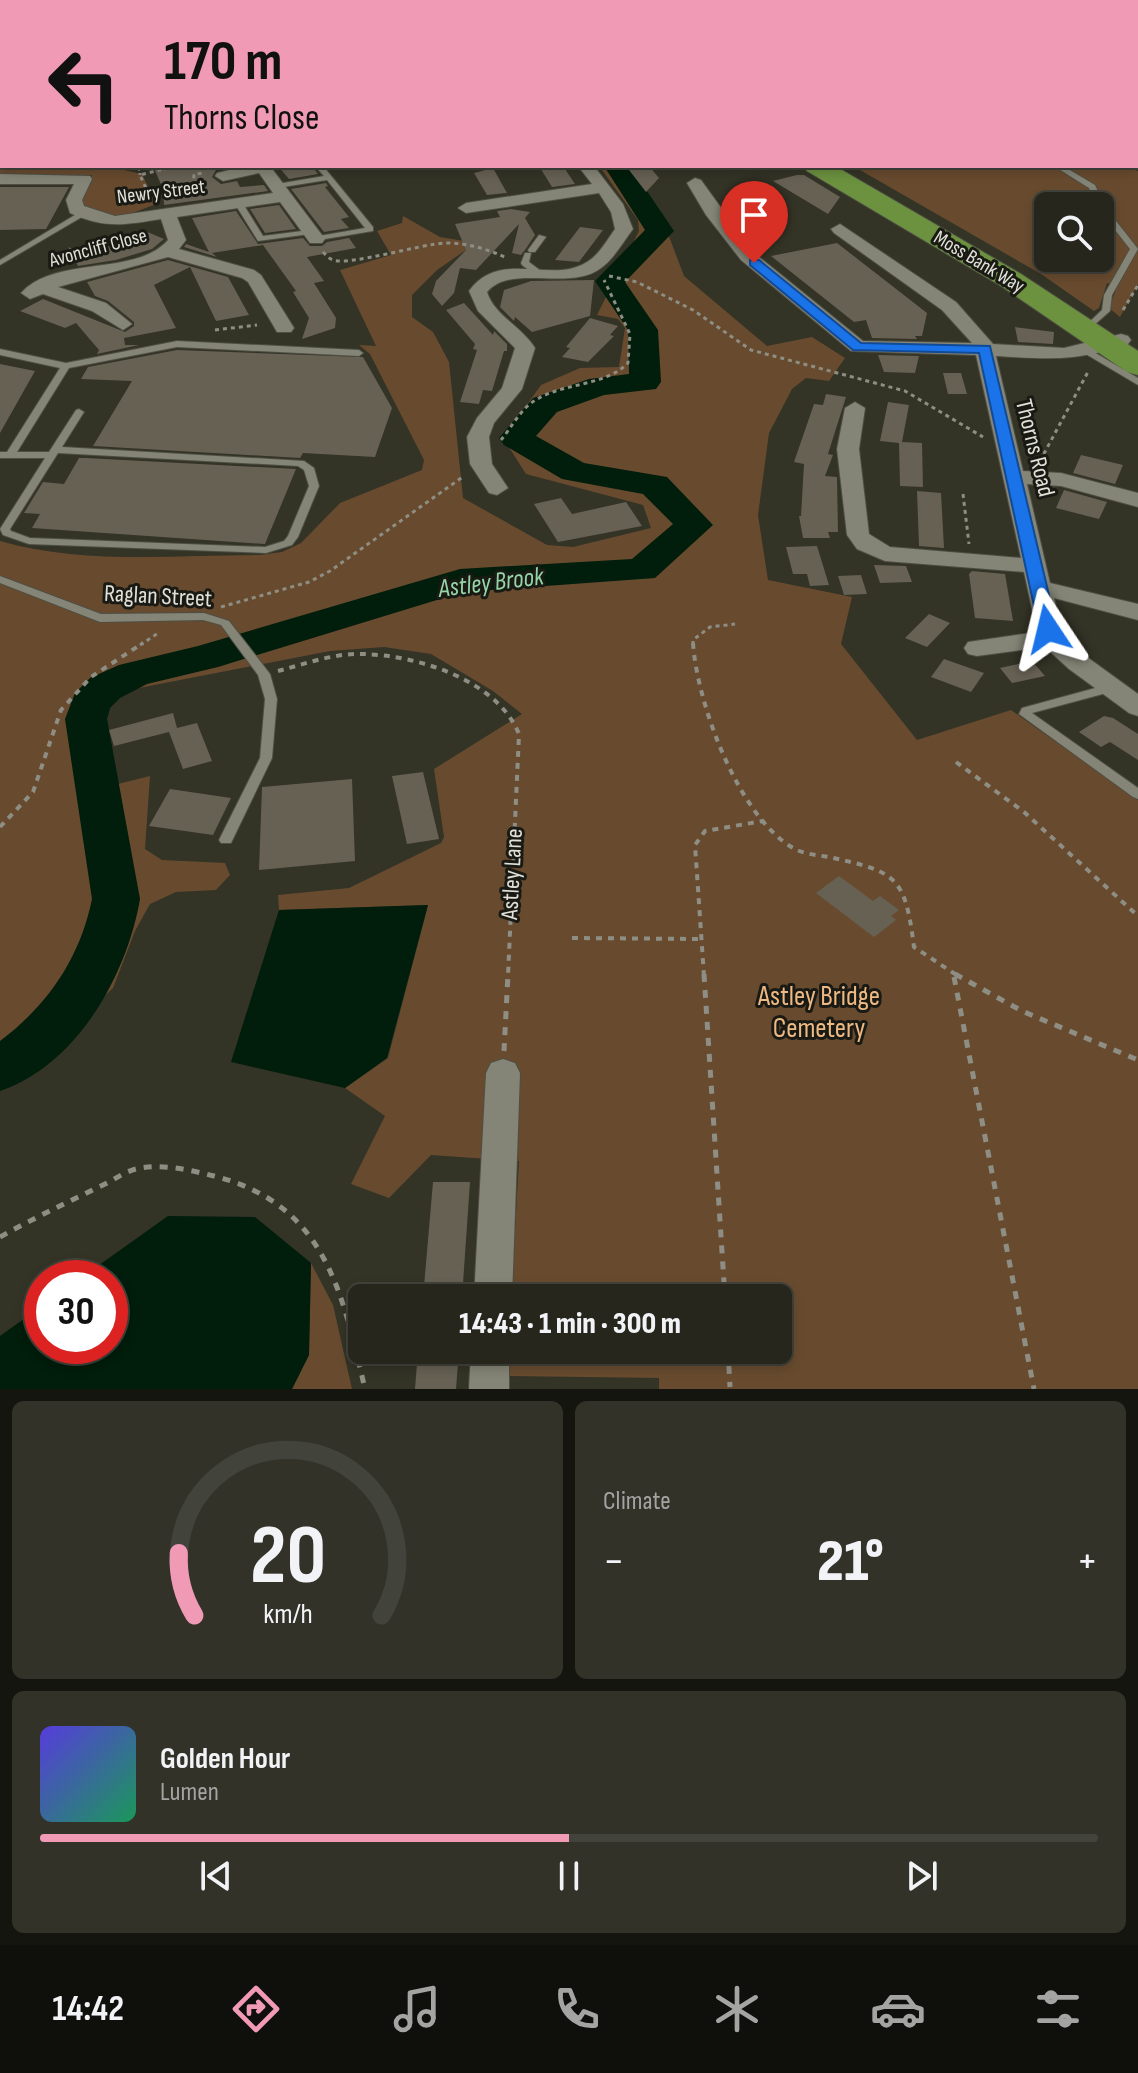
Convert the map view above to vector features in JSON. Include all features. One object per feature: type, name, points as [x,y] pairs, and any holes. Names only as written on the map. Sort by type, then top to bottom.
[{"type":"highway","name":"Moss Bank Way","points":[[819,168],[1011,280],[1138,365]]},
{"type":"highway","name":"Moss Bank Way","points":[[837,168],[1029,278],[1103,342]]},
{"type":"street","points":[[215,174],[250,168]]},
{"type":"street","points":[[264,168],[313,235]]},
{"type":"street","points":[[500,491],[481,464],[480,429],[512,389],[525,348],[521,340],[481,302],[478,291],[485,282],[531,260],[580,272],[594,266],[624,229],[621,214],[587,168]]},
{"type":"street","name":"Newry Street","points":[[0,179],[84,179],[74,200],[76,209],[83,214],[115,221],[239,204],[281,191]]},
{"type":"street","points":[[695,183],[747,256],[850,343],[865,349],[985,349],[1048,355],[1103,342]]},
{"type":"street","points":[[473,205],[601,188]]},
{"type":"street","name":"Avoncliff Close","points":[[93,324],[119,321],[99,307],[35,290],[68,276],[167,251],[177,240],[163,215]]},
{"type":"street","name":"Thorns Road","points":[[840,229],[949,306],[981,341],[1008,453],[1024,478],[1051,638]]},
{"type":"street","name":"Avoncliff Close","points":[[167,251],[248,274],[255,279],[282,324],[257,325]]},
{"type":"street","points":[[855,408],[848,449],[858,535],[865,544],[885,554],[971,561],[1039,578],[1060,591],[1138,612]]},
{"type":"street","points":[[1024,478],[1138,500]]},
{"type":"street","points":[[977,648],[1051,638],[1110,688],[1138,707]]},
{"type":"street","points":[[494,1284],[503,1073]]},
{"type":"street","points":[[489,1389],[490,1364]]},
{"type":"lane","points":[[239,204],[261,239],[370,229],[320,168]]},
{"type":"lane","points":[[1061,168],[1092,187],[1101,207],[1134,249],[1108,295],[1103,342]]},
{"type":"lane","points":[[281,191],[328,178]]},
{"type":"lane","points":[[0,263],[83,214]]},
{"type":"lane","points":[[531,260],[542,237]]},
{"type":"lane","name":"Moss Bank Way","points":[[1103,342],[1138,382]]},
{"type":"lane","points":[[0,352],[66,366],[177,344],[359,353]]},
{"type":"lane","points":[[5,454],[66,366]]},
{"type":"lane","points":[[5,454],[54,452],[300,463],[309,468],[314,486],[293,537],[288,543],[266,550],[132,547],[17,539],[5,529],[54,452],[79,412]]},
{"type":"lane","name":"Raglan Street","points":[[0,579],[100,618],[204,616],[229,627],[260,668]]},
{"type":"lane","points":[[226,840],[269,746],[271,699],[260,668]]},
{"type":"lane","points":[[1110,688],[1026,711],[1028,718],[1138,794]]},
{"type":"path","points":[[137,168],[163,215]]},
{"type":"path","points":[[140,175],[167,168]]},
{"type":"path","points":[[150,196],[193,191],[194,174],[215,174]]},
{"type":"path","points":[[313,235],[327,257],[333,260],[356,259],[444,241],[531,260]]},
{"type":"path","points":[[0,827],[33,792],[61,710],[91,677],[110,663],[186,617],[309,582],[330,571],[481,464],[532,402],[557,390],[618,373],[628,363],[630,334],[607,292],[602,274],[637,282],[693,310],[751,350],[905,391],[1008,453]]},
{"type":"path","points":[[1024,478],[1103,342]]},
{"type":"path","points":[[963,494],[971,561]]},
{"type":"path","points":[[735,624],[710,627],[693,640],[693,656],[697,684],[716,742],[763,821],[791,848],[864,863],[895,877],[910,907],[914,947],[953,974],[1070,1034],[1138,1060]]},
{"type":"path","name":"Astley Lane","points":[[260,668],[363,654],[393,659],[422,665],[471,685],[508,713],[519,734],[503,1073]]},
{"type":"path","points":[[956,762],[1024,812],[1138,916]]},
{"type":"path","points":[[724,1284],[695,845],[705,831],[763,821]]},
{"type":"path","points":[[572,938],[701,939]]},
{"type":"path","points":[[953,974],[1034,1389]]},
{"type":"path","points":[[0,1237],[39,1214],[136,1169],[169,1168],[227,1176],[274,1196],[316,1240],[346,1307],[365,1389]]},
{"type":"path","points":[[729,1364],[730,1387]]},
{"type":"green space","points":[[0,168],[115,168],[142,174],[156,204],[117,219],[84,208],[80,203],[92,175],[0,175]]},
{"type":"green space","name":"Astley Bridge Cemetery","points":[[600,168],[627,168],[670,239],[684,276],[767,346],[812,337],[845,358],[829,381],[806,378],[792,389],[769,433],[758,515],[768,580],[852,597],[841,644],[917,740],[1011,710],[1138,800],[1138,1389],[659,1389],[659,1378],[506,1376],[507,1364],[792,1364],[792,1284],[512,1284],[519,1161],[431,1155],[389,1198],[351,1184],[385,1116],[345,1088],[388,1058],[428,905],[279,910],[278,895],[349,888],[441,843],[444,837],[434,769],[522,714],[493,691],[431,654],[384,647],[330,651],[108,694],[94,710],[106,787],[150,776],[145,849],[162,860],[225,863],[230,875],[216,890],[176,892],[150,904],[135,931],[113,988],[26,1069],[0,1084],[0,541],[96,556],[260,555],[282,552],[301,543],[340,503],[422,470],[424,460],[370,354],[359,345],[376,346],[340,270],[391,255],[377,231],[402,223],[403,216],[440,237],[476,243],[437,270],[412,295],[412,317],[433,332],[449,362],[463,498],[547,545],[573,547],[651,528],[643,505],[526,474],[503,438],[541,385],[580,368],[619,367],[625,328],[618,319],[597,315],[639,231],[638,220]]},
{"type":"green space","points":[[856,168],[1130,168],[1138,171],[1138,284],[1120,317],[1109,308],[1117,287],[1107,283],[1099,308],[1094,311],[1038,272],[1114,272],[1114,192],[1034,192],[1034,270]]},
{"type":"green space","points":[[311,1263],[333,1305],[352,1389],[292,1389],[309,1355]]},
{"type":"shaded area","points":[[428,905],[387,1058],[345,1088],[231,1062],[279,910]]},
{"type":"shaded area","points":[[168,1216],[255,1217],[311,1263],[309,1355],[292,1389],[0,1389],[0,1336],[24,1319],[24,1364],[128,1364],[128,1260],[106,1260]]},
{"type":"building","points":[[154,168],[223,168],[216,170],[212,177],[221,184],[237,181],[240,187],[264,185],[268,191],[164,205],[163,189]]},
{"type":"building","points":[[280,168],[314,168],[318,174],[289,179]]},
{"type":"building","points":[[493,168],[507,193],[487,195],[474,173]]},
{"type":"building","points":[[540,168],[564,168],[575,184],[552,187]]},
{"type":"building","points":[[628,168],[651,168],[659,178],[646,192]]},
{"type":"building","points":[[804,175],[840,197],[828,214],[773,181]]},
{"type":"building","points":[[326,183],[328,186],[325,187],[349,217],[341,219],[349,228],[324,232],[291,189]]},
{"type":"building","points":[[0,187],[69,187],[46,229],[0,230]]},
{"type":"building","points":[[279,205],[296,229],[265,233],[250,209]]},
{"type":"building","points":[[511,209],[530,212],[525,218],[535,235],[525,250],[521,255],[512,253],[519,224],[476,270],[460,268],[454,293],[442,306],[432,294],[436,281],[466,250],[455,224],[500,217],[497,211]]},
{"type":"building","points":[[236,211],[258,244],[303,238],[310,246],[322,246],[327,242],[349,238],[356,248],[307,257],[324,281],[314,283],[336,318],[335,328],[302,339],[309,318],[293,292],[296,291],[263,245],[212,253],[217,257],[184,247],[186,244],[209,252],[192,218]]},
{"type":"building","points":[[580,227],[603,230],[579,262],[555,260]]},
{"type":"building","points":[[145,231],[164,239],[152,249],[116,260],[78,266],[68,247],[87,255]]},
{"type":"building","points":[[837,243],[927,313],[922,336],[915,336],[917,339],[872,338],[866,320],[854,322],[771,256]]},
{"type":"building","points":[[168,260],[228,277],[249,315],[216,321],[190,267],[154,285],[176,328],[124,338],[125,345],[139,345],[97,354],[99,350],[76,323],[65,328],[20,311],[43,299],[125,332],[134,326],[134,322],[108,301],[95,296],[87,282]]},
{"type":"building","points":[[594,280],[590,316],[532,332],[515,317],[514,321],[500,307],[504,290],[531,281]]},
{"type":"building","points":[[464,303],[493,335],[494,331],[507,344],[492,391],[483,390],[479,404],[460,402],[477,350],[473,349],[475,344],[446,310]]},
{"type":"building","points":[[590,318],[618,326],[610,335],[614,336],[588,362],[562,357],[570,348],[566,347]]},
{"type":"building","points":[[1015,327],[1054,332],[1053,344],[1018,342]]},
{"type":"building","points":[[177,350],[363,357],[392,408],[375,457],[303,453],[300,458],[93,446],[132,381],[81,379],[88,367]]},
{"type":"building","points":[[878,355],[919,356],[915,373],[884,372]]},
{"type":"building","points":[[0,364],[35,371],[0,433]]},
{"type":"building","points":[[943,373],[961,373],[967,394],[948,394]]},
{"type":"building","points":[[826,394],[846,397],[828,454],[833,455],[825,476],[837,477],[838,532],[828,532],[830,538],[803,538],[799,516],[804,464],[794,462],[814,404],[823,405]]},
{"type":"building","points":[[888,402],[909,405],[902,442],[922,443],[923,487],[900,486],[899,443],[880,441]]},
{"type":"building","points":[[1081,455],[1123,465],[1115,484],[1073,473]]},
{"type":"building","points":[[79,458],[296,469],[265,544],[32,528],[40,514],[24,513],[43,482],[64,484]]},
{"type":"building","points":[[1064,490],[1107,502],[1099,519],[1056,508]]},
{"type":"building","points":[[917,491],[941,493],[944,548],[919,546]]},
{"type":"building","points":[[561,498],[572,514],[626,502],[642,526],[558,542],[534,504]]},
{"type":"building","points":[[817,546],[829,585],[810,586],[807,574],[793,574],[786,547]]},
{"type":"building","points":[[874,565],[906,566],[912,582],[880,583]]},
{"type":"building","points":[[972,571],[1005,574],[1013,621],[975,618],[969,574]]},
{"type":"building","points":[[861,575],[867,594],[844,595],[838,576]]},
{"type":"building","points":[[929,614],[950,623],[927,647],[905,638]]},
{"type":"building","points":[[944,659],[984,673],[971,692],[931,677]]},
{"type":"building","points":[[1032,661],[1045,676],[1012,683],[1000,668]]},
{"type":"building","points":[[173,713],[177,728],[197,723],[212,761],[183,769],[169,732],[114,746],[109,730]]},
{"type":"building","points":[[1104,716],[1113,718],[1138,734],[1138,760],[1110,742],[1101,747],[1079,732]]},
{"type":"building","points":[[423,772],[439,839],[407,844],[392,776]]},
{"type":"building","points":[[352,779],[355,861],[259,870],[262,787]]},
{"type":"building","points":[[170,789],[231,798],[213,835],[149,826]]},
{"type":"building","points":[[839,876],[873,901],[880,896],[899,910],[891,916],[896,920],[874,937],[816,893]]},
{"type":"building","points":[[433,1182],[470,1182],[463,1284],[424,1284]]},
{"type":"building","points":[[417,1364],[458,1364],[456,1389],[415,1389]]},
{"type":"waterway","name":"Astley Brook","points":[[0,1069],[21,1056],[59,1019],[91,973],[111,923],[116,899],[86,719],[90,703],[105,688],[134,674],[204,658],[460,581],[642,570],[695,525],[654,485],[574,472],[516,438],[545,405],[600,386],[645,382],[643,330],[610,281],[660,231],[618,168]]},
{"type":"route","points":[[754,263],[858,347],[985,349],[1048,629]]}]
